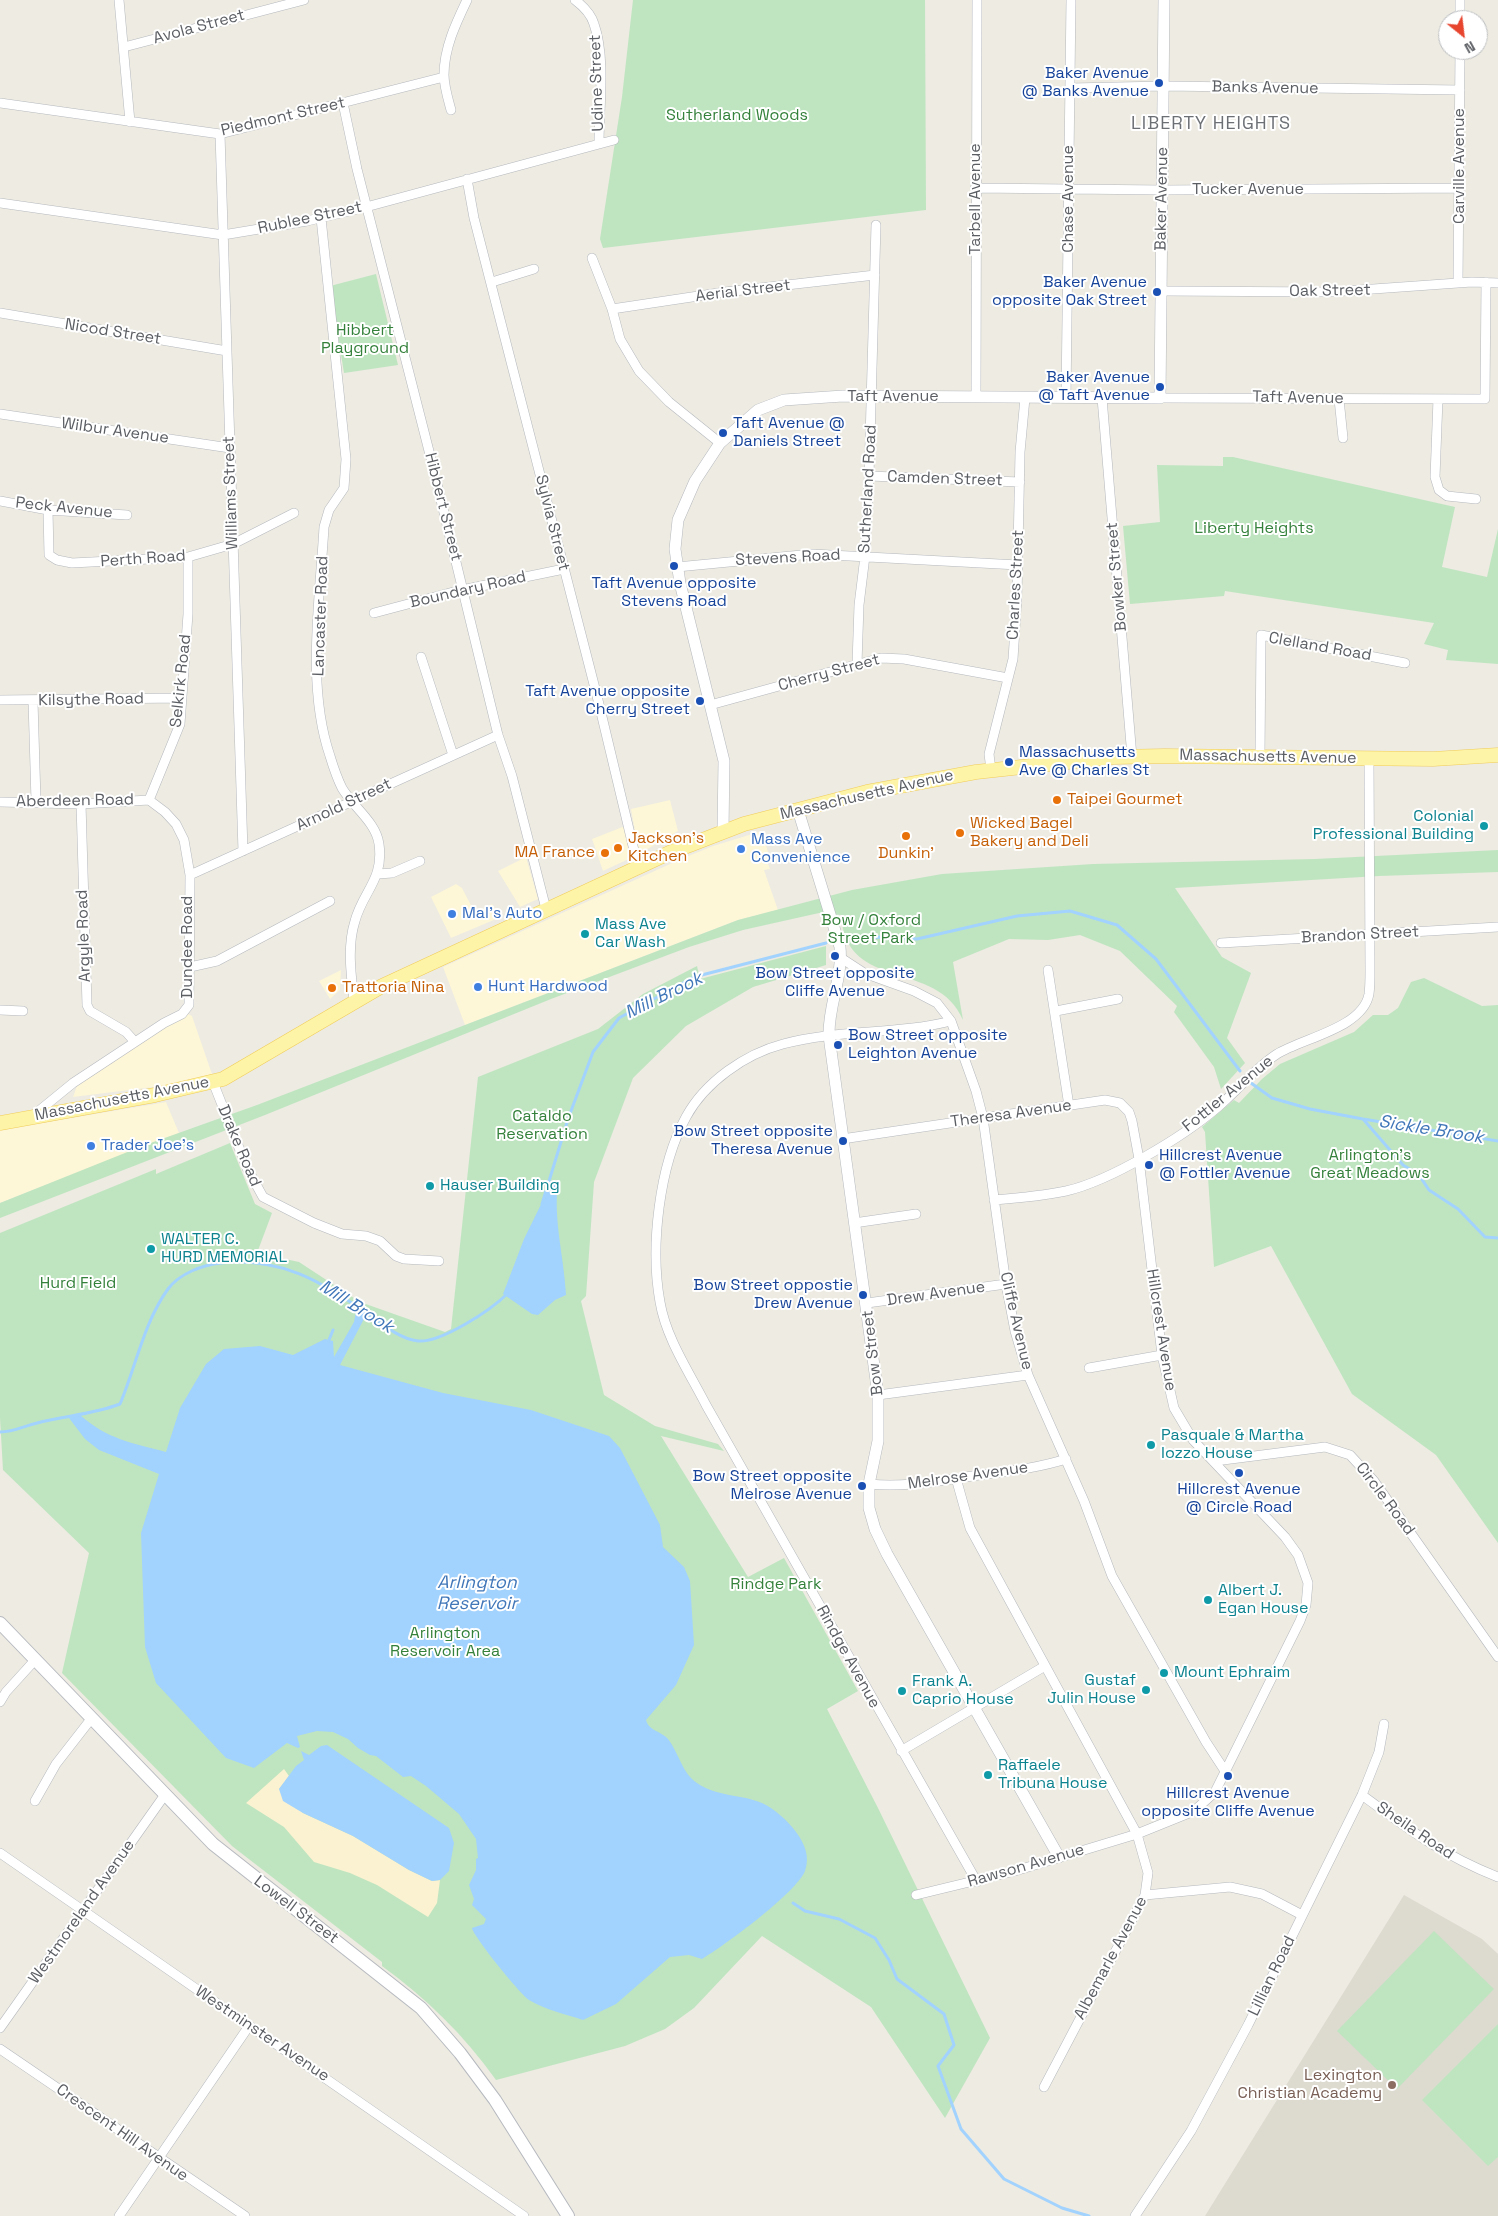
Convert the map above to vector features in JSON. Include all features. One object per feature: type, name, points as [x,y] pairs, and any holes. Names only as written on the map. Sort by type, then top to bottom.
[{"type":"main road","name":"Massachusetts Avenue","points":[[3,1120],[32,1117],[213,1082],[237,1072],[354,1000],[638,867],[724,831],[889,787],[991,770],[1132,757],[1433,759],[1498,755]]},
{"type":"main road","name":"Lowell Street","points":[[0,1623],[164,1796],[219,1850],[421,2008],[460,2053],[495,2100],[568,2216]]},
{"type":"street","points":[[119,0],[130,122]]},
{"type":"street","name":"Avola Street","points":[[124,47],[304,0]]},
{"type":"street","points":[[451,110],[444,77],[446,52],[454,28],[467,0]]},
{"type":"street","name":"Udine Street","points":[[575,0],[594,22],[598,42],[599,144]]},
{"type":"street","name":"Tarbell Avenue","points":[[976,397],[975,188],[978,0]]},
{"type":"street","name":"Chase Avenue","points":[[1066,398],[1072,0]]},
{"type":"street","name":"Baker Avenue","points":[[1160,398],[1164,0]]},
{"type":"street","name":"Carville Avenue","points":[[1458,283],[1460,60]]},
{"type":"street","name":"Piedmont Street","points":[[0,103],[220,134],[444,77]]},
{"type":"street","name":"Banks Avenue","points":[[1071,88],[1164,86],[1460,90]]},
{"type":"street","name":"Hibbert Street","points":[[343,103],[366,207],[464,589],[498,735],[512,776],[546,910]]},
{"type":"street","name":"Williams Street","points":[[220,134],[243,851]]},
{"type":"street","name":"Rublee Street","points":[[0,203],[223,235],[321,218],[614,140]]},
{"type":"street","name":"Sylvia Street","points":[[466,179],[474,218],[492,282],[638,867]]},
{"type":"street","name":"Tucker Avenue","points":[[975,188],[1163,190],[1460,188]]},
{"type":"street","name":"Lancaster Road","points":[[321,218],[346,459],[344,488],[329,510],[324,527],[317,664],[321,718],[329,755],[342,788],[377,835],[380,864],[378,874],[353,928],[351,970],[354,1000]]},
{"type":"street","name":"Sutherland Road","points":[[857,664],[859,605],[865,556],[869,476],[876,225]]},
{"type":"street","points":[[592,258],[612,310],[620,339],[640,371],[669,402],[720,444]]},
{"type":"street","points":[[492,282],[534,269]]},
{"type":"street","name":"Aerial Street","points":[[612,310],[725,292],[875,275]]},
{"type":"street","name":"Taft Avenue","points":[[724,831],[724,761],[677,567],[675,549],[678,520],[696,480],[720,444],[758,410],[784,400],[872,397],[1485,399],[1486,282]]},
{"type":"street","name":"Oak Street","points":[[1162,291],[1341,292],[1458,283],[1498,283]]},
{"type":"street","name":"Nicod Street","points":[[0,313],[227,351]]},
{"type":"street","name":"Charles Street","points":[[991,770],[989,754],[1013,650],[1025,398]]},
{"type":"street","name":"Bowker Street","points":[[1102,398],[1132,757]]},
{"type":"street","points":[[1339,398],[1343,438]]},
{"type":"street","points":[[1438,399],[1435,477],[1439,490],[1447,496],[1476,500]]},
{"type":"street","name":"Wilbur Avenue","points":[[0,414],[230,448]]},
{"type":"street","name":"Camden Street","points":[[869,476],[1020,482]]},
{"type":"street","name":"Peck Avenue","points":[[0,501],[48,510],[127,515]]},
{"type":"street","name":"Perth Road","points":[[48,510],[49,555],[52,558],[72,563],[188,556],[233,544],[294,513]]},
{"type":"street","name":"Stevens Road","points":[[677,567],[812,554],[1018,565]]},
{"type":"street","name":"Selkirk Road","points":[[149,800],[180,724],[188,614],[188,556]]},
{"type":"street","name":"Boundary Road","points":[[374,613],[464,589],[564,569]]},
{"type":"street","name":"Clelland Road","points":[[1260,757],[1261,635],[1405,663]]},
{"type":"street","points":[[421,657],[453,755]]},
{"type":"street","name":"Cherry Street","points":[[710,705],[857,664],[891,658],[1008,678]]},
{"type":"street","name":"Kilsythe Road","points":[[0,700],[182,698]]},
{"type":"street","points":[[34,701],[36,802]]},
{"type":"street","name":"Arnold Street","points":[[190,875],[498,735]]},
{"type":"street","name":"Fottler Avenue","points":[[994,1200],[1032,1197],[1067,1191],[1097,1181],[1139,1159],[1208,1115],[1256,1069],[1278,1054],[1340,1026],[1356,1016],[1369,995],[1370,758]]},
{"type":"street","name":"Aberdeen Road","points":[[0,802],[81,804],[149,800]]},
{"type":"street","name":"Dundee Road","points":[[32,1117],[73,1083],[188,1009],[190,967],[188,886],[190,875],[184,840],[176,824],[165,812],[149,800]]},
{"type":"street","name":"Argyle Road","points":[[81,804],[87,1005],[90,1011],[126,1032],[136,1042]]},
{"type":"street","name":"Bow Street","points":[[798,810],[835,924],[841,958],[830,1012],[829,1036],[878,1394],[878,1441],[869,1484],[869,1508],[880,1540],[1058,1857]]},
{"type":"street","points":[[378,874],[392,873],[420,861]]},
{"type":"street","points":[[190,967],[217,960],[330,901]]},
{"type":"street","name":"Brandon Street","points":[[1221,943],[1498,927]]},
{"type":"street","name":"Cliffe Avenue","points":[[841,958],[864,973],[914,991],[937,1003],[951,1021],[976,1091],[983,1118],[1006,1284],[1015,1331],[1028,1375],[1066,1459],[1112,1576],[1206,1742],[1225,1771]]},
{"type":"street","points":[[1048,970],[1056,1011],[1069,1106]]},
{"type":"street","points":[[1056,1011],[1118,999]]},
{"type":"street","points":[[0,1010],[23,1011]]},
{"type":"street","name":"Rindge Avenue","points":[[951,1021],[924,1028],[829,1036],[783,1044],[747,1058],[712,1083],[687,1116],[669,1159],[659,1213],[656,1252],[660,1302],[671,1337],[706,1405],[977,1882]]},
{"type":"street","name":"Drake Road","points":[[213,1082],[234,1137],[258,1191],[268,1202],[342,1234],[366,1236],[380,1241],[396,1256],[404,1259],[439,1261]]},
{"type":"street","name":"Theresa Avenue","points":[[842,1139],[1106,1100],[1120,1103],[1126,1107],[1132,1120],[1139,1159]]},
{"type":"street","name":"Hillcrest Avenue","points":[[1136,1834],[1194,1811],[1215,1792],[1300,1621],[1306,1604],[1308,1583],[1303,1564],[1285,1536],[1193,1440],[1180,1420],[1170,1395],[1162,1354],[1139,1159]]},
{"type":"street","points":[[854,1223],[916,1214]]},
{"type":"street","name":"Drew Avenue","points":[[867,1303],[1006,1284]]},
{"type":"street","points":[[1089,1368],[1162,1354]]},
{"type":"street","points":[[878,1394],[1028,1375]]},
{"type":"street","name":"Circle Road","points":[[1215,1461],[1325,1447],[1350,1455],[1374,1481],[1498,1658]]},
{"type":"street","name":"Melrose Avenue","points":[[869,1484],[891,1486],[956,1478],[1043,1465],[1066,1459]]},
{"type":"street","name":"Albemarle Avenue","points":[[956,1478],[970,1528],[1136,1834],[1148,1873],[1145,1895],[1044,2087]]},
{"type":"street","points":[[0,1702],[6,1692],[35,1660]]},
{"type":"street","points":[[901,1751],[1045,1666]]},
{"type":"street","points":[[35,1801],[56,1764],[91,1719]]},
{"type":"street","name":"Lillian Road","points":[[1135,2216],[1191,2131],[1217,2086],[1362,1795],[1379,1752],[1384,1724]]},
{"type":"street","name":"Sheila Road","points":[[1362,1795],[1432,1846],[1462,1862],[1498,1877]]},
{"type":"street","name":"Westmoreland Avenue","points":[[0,2028],[164,1796]]},
{"type":"street","name":"Rawson Avenue","points":[[916,1895],[977,1882],[1136,1834]]},
{"type":"street","name":"Westminster Avenue","points":[[0,1853],[524,2216]]},
{"type":"street","points":[[1145,1895],[1230,1887],[1262,1894],[1302,1915]]},
{"type":"street","points":[[119,2216],[249,2026]]},
{"type":"street","name":"Crescent Hill Avenue","points":[[0,2049],[245,2216]]},
{"type":"shaded area","points":[[670,800],[678,831],[639,854],[631,809]]},
{"type":"shaded area","points":[[625,826],[631,858],[603,871],[592,839]]},
{"type":"shaded area","points":[[762,831],[770,859],[767,861],[770,869],[764,870],[778,910],[738,920],[465,1025],[443,967],[681,859],[713,846]]},
{"type":"shaded area","points":[[526,857],[538,899],[520,907],[498,871]]},
{"type":"shaded area","points":[[456,884],[462,888],[475,913],[492,904],[501,917],[451,938],[431,897]]},
{"type":"shaded area","name":"Trattoria Nina","points":[[341,970],[340,990],[330,999],[319,981]]},
{"type":"shaded area","points":[[188,1014],[192,1016],[212,1074],[170,1085],[73,1097],[77,1086],[158,1030]]},
{"type":"shaded area","points":[[166,1102],[179,1133],[0,1203],[0,1130]]},
{"type":"shaded area","name":"Lexington Christian Academy","points":[[1404,1895],[1482,1939],[1498,1954],[1498,2216],[1205,2216]]},
{"type":"green space","name":"Sutherland Woods","points":[[633,0],[925,0],[926,210],[603,248],[600,239],[622,97]]},
{"type":"green space","name":"Hibbert Playground","points":[[376,274],[398,365],[344,373],[330,286]]},
{"type":"green space","name":"Liberty Heights","points":[[1223,457],[1233,457],[1455,507],[1442,567],[1487,577],[1498,529],[1498,664],[1446,660],[1448,650],[1424,644],[1434,623],[1225,591],[1224,596],[1130,604],[1123,526],[1160,522],[1157,465],[1223,466]]},
{"type":"green space","name":"Bow / Oxford Street Park","points":[[1498,850],[1498,872],[1379,876],[1175,888],[1222,957],[1251,973],[1227,1038],[1245,1063],[1221,1089],[1214,1067],[1174,1012],[1177,1006],[1120,951],[1080,935],[1048,940],[1009,939],[953,962],[963,1020],[950,1001],[934,989],[875,967],[859,956],[847,940],[841,915],[819,913],[743,930],[689,947],[551,999],[265,1115],[0,1218],[0,1203],[145,1145],[257,1105],[738,920],[852,890],[942,874],[1093,864],[1315,859]]},
{"type":"green space","name":"Arlington Reservoir Area","points":[[826,946],[826,965],[753,987],[686,1026],[633,1078],[594,1182],[586,1296],[581,1301],[604,1395],[655,1426],[718,1444],[724,1451],[661,1436],[748,1577],[784,1558],[858,1691],[827,1709],[878,1808],[990,2038],[945,2118],[871,2007],[762,1936],[694,2008],[665,2029],[625,2046],[496,2080],[484,2063],[444,2018],[382,1966],[382,1962],[232,1846],[62,1673],[89,1553],[3,1470],[0,1418],[0,1233],[156,1169],[156,1174],[230,1143],[255,1204],[272,1213],[257,1253],[299,1262],[360,1302],[445,1332],[451,1329],[478,1077],[598,1029],[643,994],[697,966],[700,979]]},
{"type":"green space","name":"Arlington's Great Meadows","points":[[1424,978],[1482,1006],[1498,1005],[1498,1543],[1436,1455],[1352,1394],[1271,1246],[1214,1267],[1205,1132],[1202,1127],[1234,1100],[1239,1103],[1262,1079],[1280,1064],[1354,1032],[1373,1015],[1388,1015],[1398,1008],[1411,982]]},
{"type":"green space","points":[[1434,1931],[1494,1989],[1397,2089],[1337,2031]]},
{"type":"green space","points":[[1498,2024],[1498,2157],[1488,2166],[1422,2100]]},
{"type":"sand","points":[[284,1769],[289,1776],[279,1789],[303,1813],[353,1836],[409,1870],[432,1881],[440,1880],[437,1903],[428,1917],[377,1885],[350,1873],[314,1862],[284,1827],[246,1803]]},
{"type":"water","points":[[552,1182],[558,1182],[557,1210],[566,1295],[555,1300],[538,1315],[532,1314],[503,1294],[524,1239]]},
{"type":"water","name":"Arlington Reservoir","points":[[357,1307],[367,1313],[340,1365],[443,1393],[531,1410],[609,1436],[620,1448],[660,1525],[663,1547],[684,1567],[690,1581],[694,1645],[676,1685],[646,1720],[652,1729],[668,1739],[692,1779],[713,1791],[754,1800],[772,1809],[793,1828],[806,1851],[805,1871],[799,1881],[774,1905],[742,1931],[702,1959],[689,1955],[670,1957],[616,2004],[583,2020],[529,2000],[507,1977],[480,1942],[472,1928],[484,1924],[486,1919],[472,1905],[474,1899],[469,1885],[476,1870],[476,1859],[478,1858],[476,1839],[459,1814],[426,1786],[411,1776],[403,1777],[376,1756],[370,1755],[348,1739],[333,1732],[317,1731],[297,1736],[300,1747],[298,1748],[287,1743],[254,1768],[226,1758],[156,1683],[145,1647],[141,1533],[159,1474],[99,1450],[85,1439],[69,1418],[80,1415],[110,1435],[131,1443],[166,1452],[180,1408],[206,1364],[224,1349],[260,1346],[293,1355],[325,1339],[333,1341],[334,1357],[354,1322]]},
{"type":"water","points":[[327,1745],[449,1828],[454,1843],[449,1871],[440,1880],[432,1881],[409,1870],[353,1836],[303,1813],[283,1801],[279,1789],[296,1766],[304,1760],[301,1751],[309,1755],[321,1746]]},
{"type":"waterway","points":[[853,941],[879,937],[917,939],[1017,916],[1070,911],[1117,925],[1156,959],[1240,1071]]},
{"type":"waterway","name":"Mill Brook","points":[[542,1204],[568,1119],[593,1052],[619,1018],[694,977],[826,943]]},
{"type":"waterway","name":"Mill Brook","points":[[1251,1083],[1272,1098],[1310,1109],[1363,1119],[1403,1165],[1419,1175],[1429,1190],[1458,1209],[1485,1237],[1498,1238]]},
{"type":"waterway","name":"Sickle Brook","points":[[1363,1119],[1498,1141]]},
{"type":"waterway","name":"Mill Brook","points":[[0,1432],[120,1404],[146,1330],[168,1289],[185,1274],[207,1266],[243,1262],[263,1264],[299,1274],[334,1291],[398,1334],[418,1341],[439,1337],[452,1331],[490,1308],[507,1294]]},
{"type":"waterway","points":[[329,1340],[333,1330]]},
{"type":"waterway","points":[[793,1903],[805,1911],[839,1919],[875,1938],[889,1960],[897,1979],[944,2014],[954,2045],[938,2066],[961,2129],[1004,2179],[1062,2208],[1089,2216]]},
{"type":"place","name":"Baker Avenue @ Banks Avenue","points":[[1159,83]]},
{"type":"place","name":"Baker Avenue opposite Oak Street","points":[[1157,292]]},
{"type":"place","name":"Baker Avenue @ Taft Avenue","points":[[1160,387]]},
{"type":"place","name":"Taft Avenue @ Daniels Street","points":[[723,433]]},
{"type":"place","name":"Taft Avenue opposite Stevens Road","points":[[674,566]]},
{"type":"place","name":"Taft Avenue opposite Cherry Street","points":[[700,701]]},
{"type":"place","name":"Massachusetts Ave @ Charles St","points":[[1009,762]]},
{"type":"place","name":"Taipei Gourmet","points":[[1057,800]]},
{"type":"place","name":"Colonial Professional Building","points":[[1484,826]]},
{"type":"place","name":"Wicked Bagel Bakery and Deli","points":[[960,833]]},
{"type":"place","name":"Dunkin'","points":[[906,836]]},
{"type":"place","name":"Jackson's Kitchen","points":[[618,848]]},
{"type":"place","name":"Mass Ave Convenience","points":[[741,849]]},
{"type":"place","name":"MA France","points":[[605,853]]},
{"type":"place","name":"Mal's Auto","points":[[452,914]]},
{"type":"place","name":"Mass Ave Car Wash","points":[[585,934]]},
{"type":"place","name":"Bow Street opposite Cliffe Avenue","points":[[835,956]]},
{"type":"place","name":"Hunt Hardwood","points":[[478,987]]},
{"type":"place","name":"Trattoria Nina","points":[[332,988]]},
{"type":"place","name":"Bow Street opposite Leighton Avenue","points":[[838,1045]]},
{"type":"place","name":"Bow Street opposite Theresa Avenue","points":[[843,1141]]},
{"type":"place","name":"Trader Joe's","points":[[91,1146]]},
{"type":"place","name":"Hillcrest Avenue @ Fottler Avenue","points":[[1149,1165]]},
{"type":"place","name":"Hauser Building","points":[[430,1186]]},
{"type":"place","name":"WALTER C. HURD MEMORIAL","points":[[151,1249]]},
{"type":"place","name":"Bow Street oppostie Drew Avenue","points":[[863,1295]]},
{"type":"place","name":"Pasquale & Martha Iozzo House","points":[[1151,1445]]},
{"type":"place","name":"Hillcrest Avenue @ Circle Road","points":[[1239,1473]]},
{"type":"place","name":"Bow Street opposite Melrose Avenue","points":[[862,1486]]},
{"type":"place","name":"Albert J. Egan House","points":[[1208,1600]]},
{"type":"place","name":"Mount Ephraim","points":[[1164,1673]]},
{"type":"place","name":"Gustaf Julin House","points":[[1146,1690]]},
{"type":"place","name":"Frank A. Caprio House","points":[[902,1691]]},
{"type":"place","name":"Raffaele Tribuna House","points":[[988,1775]]},
{"type":"place","name":"Hillcrest Avenue opposite Cliffe Avenue","points":[[1228,1776]]},
{"type":"place","name":"Lexington Christian Academy","points":[[1392,2085]]},
{"type":"district","name":"LIBERTY HEIGHTS","points":[[1211,124]]},
{"type":"park label","name":"Cataldo Reservation","points":[[542,1126]]},
{"type":"park label","name":"Hurd Field","points":[[78,1284]]},
{"type":"park label","name":"Rindge Park","points":[[776,1585]]}]
